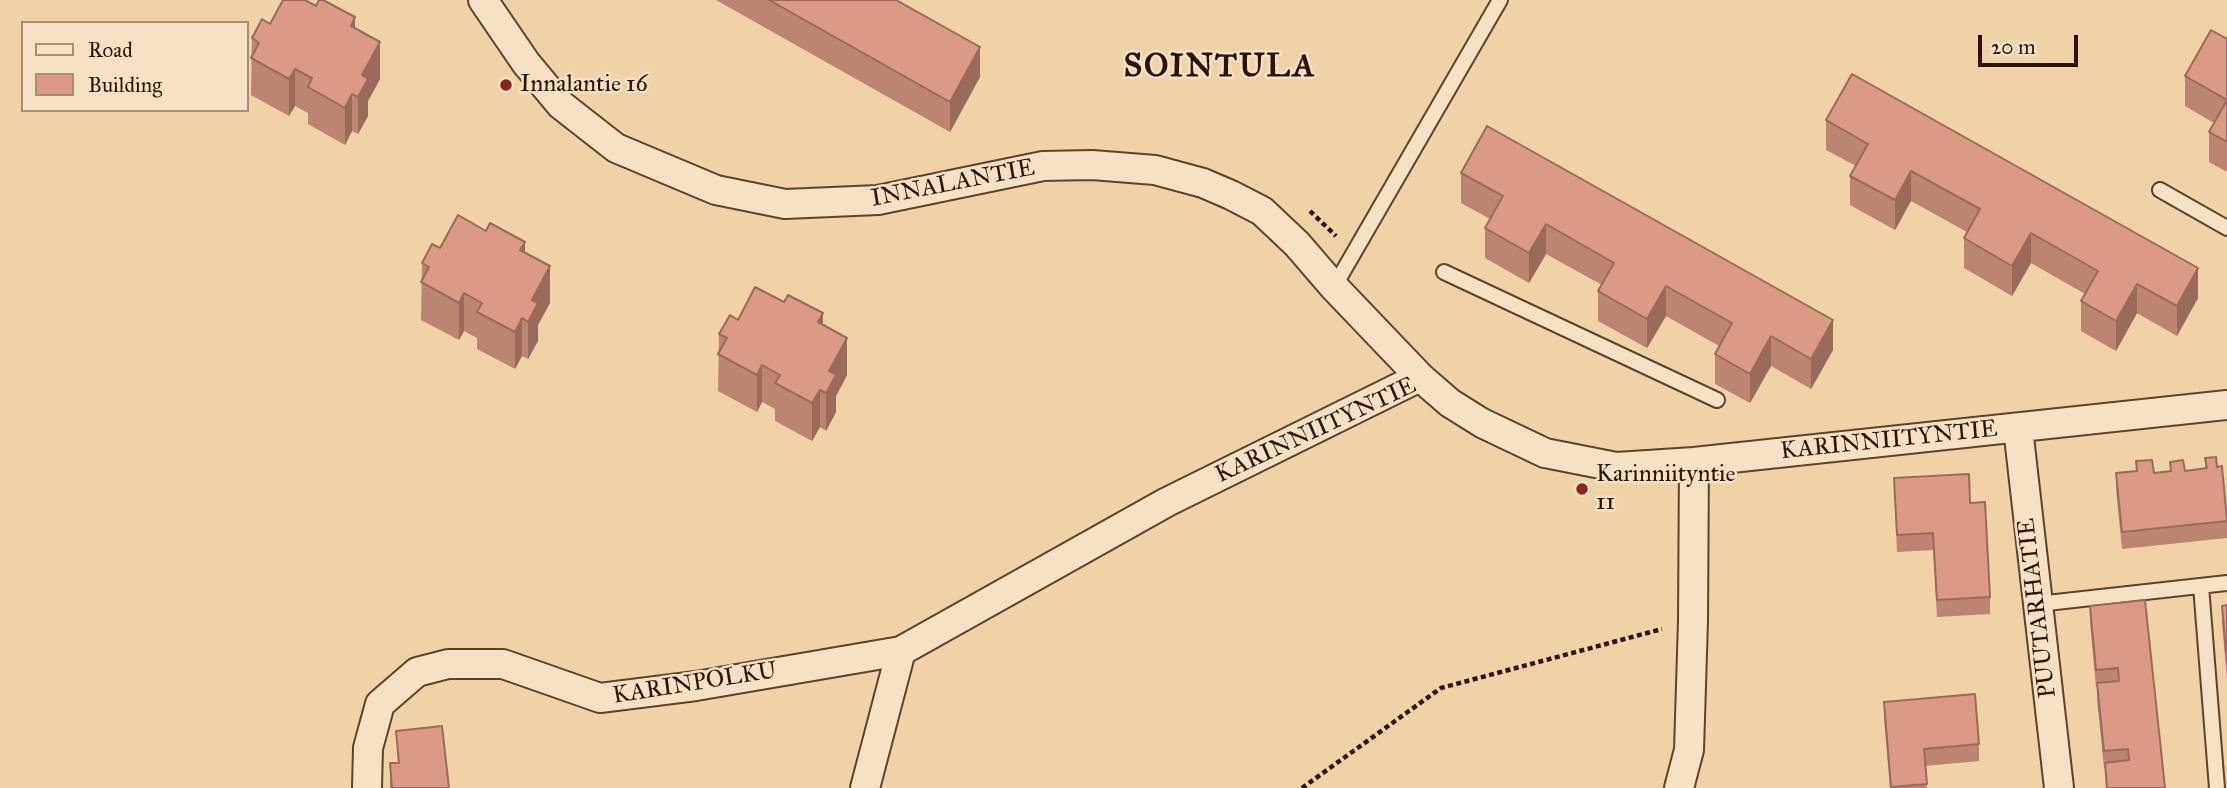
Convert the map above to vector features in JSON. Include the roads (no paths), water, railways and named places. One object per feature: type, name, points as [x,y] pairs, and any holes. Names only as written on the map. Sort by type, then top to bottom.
[{"type":"street","name":"INNALANTIE","points":[[483,0],[526,63],[561,105],[616,148],[716,190],[785,204],[878,200],[1043,166],[1093,165],[1155,170],[1203,183],[1262,211],[1297,244],[1420,377]]},
{"type":"street","name":"KARINNIITYNTIE","points":[[901,651],[1167,502],[1420,377],[1450,403],[1482,424],[1545,453],[1616,467],[1694,462],[2227,405]]},
{"type":"street","name":"PUUTARHATIE","points":[[2018,428],[2059,788]]},
{"type":"street","points":[[1679,788],[1689,750],[1694,462]]},
{"type":"street","points":[[865,788],[901,651]]},
{"type":"street","name":"KARINPOLKU","points":[[367,787],[368,748],[380,704],[418,672],[448,664],[503,664],[600,698],[696,686],[901,651]]},
{"type":"lane","points":[[1334,287],[1500,0]]},
{"type":"lane","points":[[2160,190],[2227,228]]},
{"type":"lane","points":[[1444,272],[1717,400]]},
{"type":"lane","points":[[2038,604],[2227,583]]},
{"type":"lane","points":[[2201,586],[2217,788]]},
{"type":"place","name":"Innalantie 16","points":[[506,85]]},
{"type":"place","name":"Karinniityntie 11","points":[[1582,489]]},
{"type":"district","name":"SOINTULA","points":[[1220,68]]}]
